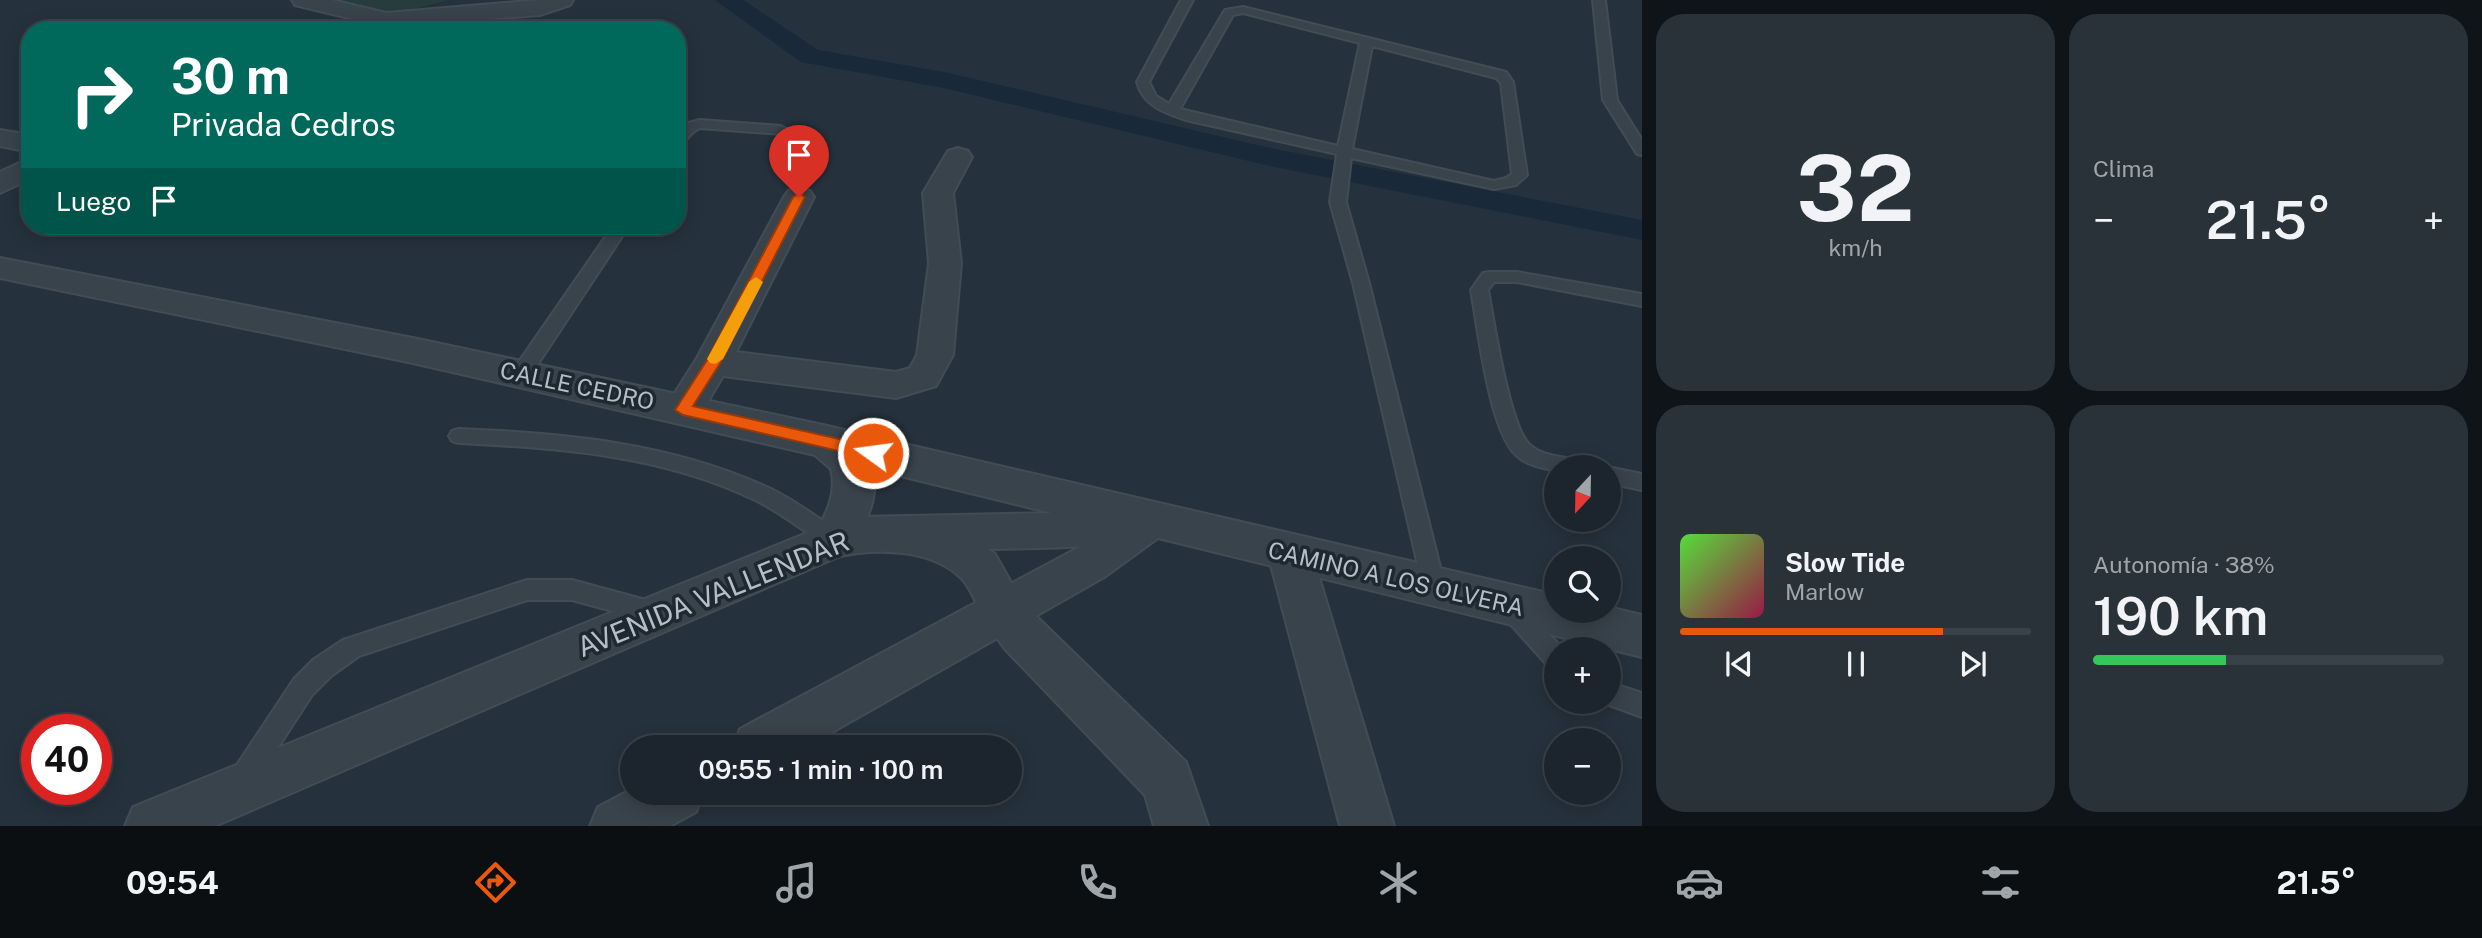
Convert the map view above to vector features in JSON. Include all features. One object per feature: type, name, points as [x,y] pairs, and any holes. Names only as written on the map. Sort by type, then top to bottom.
[{"type":"street","points":[[303,0],[386,20],[550,12]]},
{"type":"street","points":[[0,138],[21,142]]},
{"type":"street","points":[[713,362],[896,385],[923,377],[935,355],[945,263],[938,193],[958,158]]},
{"type":"street","points":[[0,184],[21,172]]},
{"type":"street","points":[[683,410],[713,362],[799,197]]},
{"type":"street","name":"CALLE CEDRO","points":[[0,268],[224,309],[823,440],[1150,521]]},
{"type":"street","points":[[823,440],[845,458],[855,482],[853,504],[834,540]]},
{"type":"street","points":[[780,735],[1090,563],[1150,521]]},
{"type":"street","name":"CAMINO A LOS OLVERA","points":[[1150,521],[1642,636]]},
{"type":"street","name":"AVENIDA VALLENDAR","points":[[152,826],[834,540],[859,535],[1056,530],[1150,521]]},
{"type":"street","points":[[904,534],[958,553],[979,567],[1003,611],[1046,661],[1167,780],[1181,826]]},
{"type":"street","points":[[1290,554],[1367,826]]},
{"type":"street","points":[[617,826],[655,805]]},
{"type":"lane","points":[[1172,111],[1229,12],[1234,10],[1501,75],[1507,82],[1520,175],[1511,182],[1494,185],[1344,160],[1172,111],[1150,98],[1143,89],[1143,82],[1187,0]]},
{"type":"lane","points":[[1599,0],[1610,100],[1642,151]]},
{"type":"lane","points":[[1367,41],[1338,202],[1361,283],[1434,587]]},
{"type":"lane","points":[[686,130],[700,124],[782,130]]},
{"type":"lane","points":[[521,374],[615,235]]},
{"type":"lane","points":[[1544,460],[1521,448],[1509,428],[1479,290],[1489,277],[1517,277],[1642,300]]},
{"type":"lane","points":[[459,436],[540,439],[617,448],[680,464],[764,494],[834,540]]},
{"type":"lane","points":[[1621,478],[1642,482]]},
{"type":"lane","points":[[237,789],[303,687],[322,668],[351,648],[527,590],[572,590],[661,614]]},
{"type":"lane","points":[[1508,605],[1544,645]]},
{"type":"lane","points":[[1621,698],[1642,705]]},
{"type":"green space","points":[[337,0],[449,0],[390,15]]},
{"type":"waterway","points":[[727,0],[810,56],[944,80],[1270,157],[1642,230]]},
{"type":"slow traffic","points":[[715,359],[756,282]]},
{"type":"route","points":[[799,197],[713,362],[683,410],[873,453]]}]
